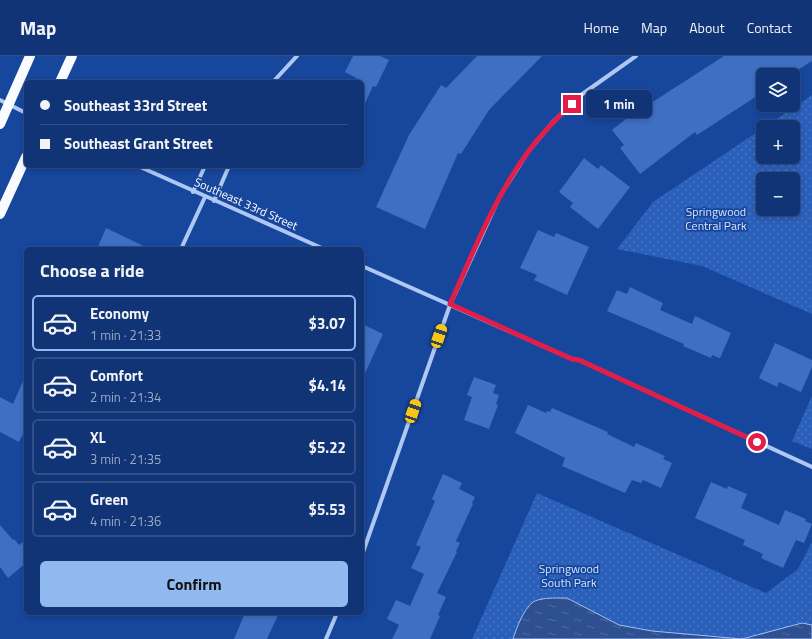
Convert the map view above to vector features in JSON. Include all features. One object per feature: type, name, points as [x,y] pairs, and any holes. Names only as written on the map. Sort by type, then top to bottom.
[{"type":"main road","points":[[0,124],[4,102],[30,56]]},
{"type":"main road","points":[[61,80],[72,56]]},
{"type":"main road","points":[[0,214],[24,161]]},
{"type":"street","points":[[275,80],[298,56]]},
{"type":"street","points":[[364,549],[450,304],[500,196],[528,152],[552,123],[581,95],[636,56]]},
{"type":"street","points":[[4,102],[24,112]]},
{"type":"street","name":"Southeast 33rd Street","points":[[142,168],[193,192],[319,247]]},
{"type":"street","points":[[193,192],[204,168]]},
{"type":"street","points":[[214,201],[228,168]]},
{"type":"street","points":[[182,247],[205,197]]},
{"type":"street","points":[[364,267],[572,359],[579,360],[812,467]]},
{"type":"street","points":[[326,639],[336,615]]},
{"type":"green space","name":"Springwood Central Park","points":[[812,95],[812,314],[702,266],[617,249],[653,202],[756,133],[756,164],[800,164],[800,120],[775,120],[787,112],[800,112],[800,103]]},
{"type":"green space","points":[[812,396],[812,449],[792,441]]},
{"type":"green space","name":"Springwood South Park","points":[[537,493],[766,593],[798,569],[812,542],[812,639],[472,639]]},
{"type":"water","points":[[567,598],[619,625],[652,631],[742,639],[513,639],[518,624],[529,605],[542,599]]},
{"type":"water","points":[[802,623],[812,625],[812,639],[742,639]]},
{"type":"building","points":[[353,56],[380,56],[389,60],[376,87],[373,86],[364,106],[364,80],[360,80],[345,72]]},
{"type":"building","points":[[477,56],[542,56],[489,110],[461,154],[458,153],[425,229],[376,207],[409,135],[441,85],[446,88]]},
{"type":"building","points":[[724,56],[812,56],[812,61],[800,68],[756,68],[756,97],[697,135],[695,132],[640,174],[620,148],[624,145],[612,130],[646,103],[648,105]]},
{"type":"building","points":[[584,158],[598,169],[601,165],[630,187],[598,229],[570,207],[573,203],[559,192]]},
{"type":"building","points":[[106,228],[146,247],[98,247]]},
{"type":"building","points":[[538,230],[554,237],[556,233],[589,247],[567,295],[534,280],[537,275],[520,268]]},
{"type":"building","points":[[630,287],[663,303],[660,310],[692,324],[695,316],[731,333],[720,358],[712,355],[711,358],[683,346],[684,344],[607,311],[617,290],[627,294]]},
{"type":"building","points":[[364,325],[383,334],[364,376]]},
{"type":"building","points":[[775,343],[812,360],[812,367],[801,392],[779,382],[777,387],[759,378]]},
{"type":"building","points":[[474,377],[496,385],[493,393],[499,395],[496,404],[498,405],[489,429],[464,420],[472,397],[467,395]]},
{"type":"building","points":[[24,379],[24,432],[19,442],[0,432],[0,397],[13,404]]},
{"type":"building","points":[[528,405],[546,413],[547,411],[550,412],[552,408],[608,432],[607,434],[634,447],[636,443],[665,456],[663,459],[672,463],[661,488],[643,480],[641,483],[632,480],[625,493],[562,466],[565,458],[515,433]]},
{"type":"building","points":[[443,474],[462,483],[459,489],[475,497],[456,541],[460,543],[456,551],[457,552],[437,593],[446,597],[430,639],[392,639],[399,625],[387,619],[396,600],[410,606],[424,574],[411,568],[421,547],[416,545],[435,501],[432,499]]},
{"type":"building","points":[[711,482],[727,489],[728,486],[747,494],[741,508],[779,525],[785,510],[806,519],[805,521],[812,524],[804,543],[796,540],[783,568],[761,558],[763,554],[743,545],[745,540],[695,518]]},
{"type":"building","points":[[0,525],[19,545],[24,541],[24,565],[8,578],[0,567]]},
{"type":"building","points":[[244,615],[278,615],[267,639],[234,639]]},
{"type":"route","points":[[572,104],[552,123],[528,152],[500,196],[450,304],[572,359],[579,360],[757,442]]}]
